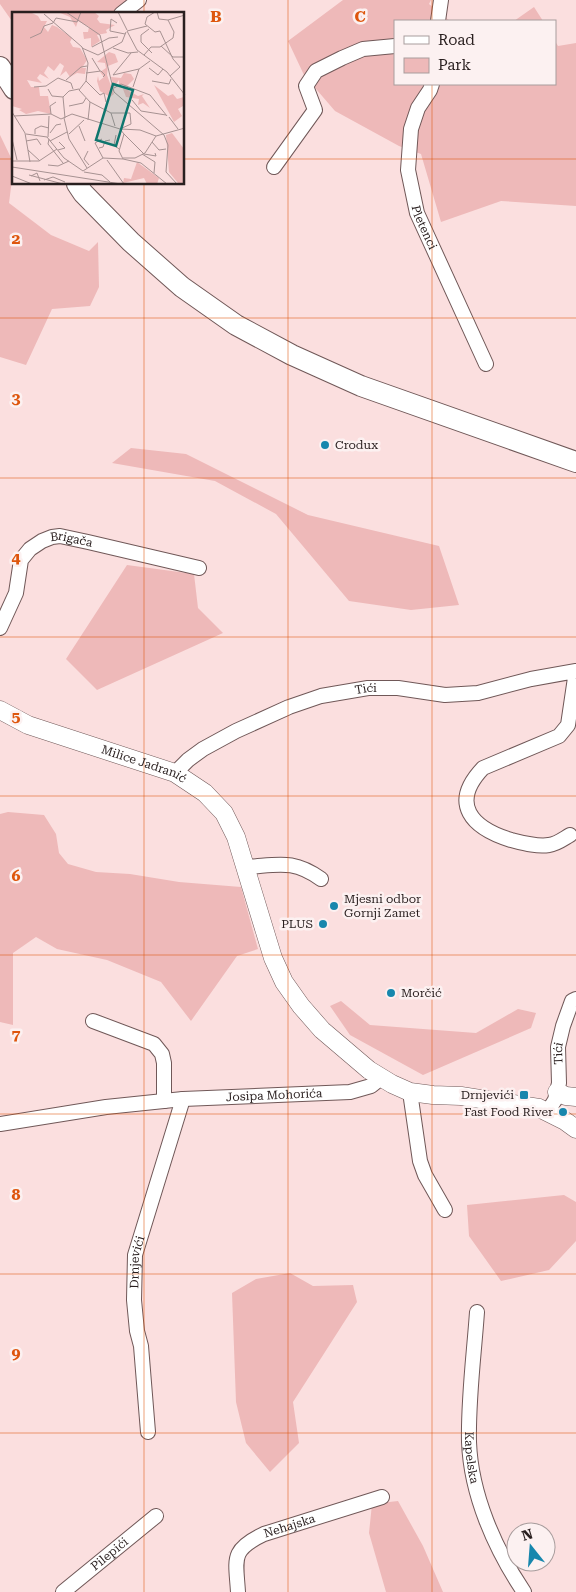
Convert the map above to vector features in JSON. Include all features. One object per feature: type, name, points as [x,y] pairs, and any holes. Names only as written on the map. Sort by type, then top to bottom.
[{"type":"main road","points":[[0,67],[12,85]]},
{"type":"main road","points":[[78,185],[83,194],[131,242],[182,287],[236,326],[292,355],[361,386],[576,462]]},
{"type":"street","points":[[124,12],[139,0]]},
{"type":"street","points":[[438,20],[442,0]]},
{"type":"street","points":[[274,167],[315,110],[306,86],[316,70],[363,49],[394,46]]},
{"type":"street","name":"Pletenci","points":[[432,85],[418,108],[411,130],[408,170],[417,213],[486,364]]},
{"type":"street","name":"Brigača","points":[[0,628],[16,593],[21,560],[30,549],[52,537],[60,536],[199,568]]},
{"type":"street","name":"Tići","points":[[175,773],[188,760],[236,731],[321,696],[368,688],[398,688],[445,694],[478,693],[576,670],[568,725],[560,736],[483,768],[474,778],[468,790],[468,805],[471,817],[480,827],[493,834],[522,843],[549,846],[570,835]]},
{"type":"street","name":"Milice Jadranić","points":[[0,710],[28,724],[175,773],[205,792],[224,813],[236,837],[273,958],[284,982],[301,1006],[322,1030],[380,1078],[410,1092],[525,1104],[572,1120]]},
{"type":"street","points":[[246,867],[290,864],[308,870],[321,879]]},
{"type":"street","name":"Tići","points":[[548,1111],[555,1100],[559,1084],[558,1047],[563,1026],[572,1001],[576,999]]},
{"type":"street","points":[[92,1021],[154,1044],[162,1054],[165,1066],[164,1101]]},
{"type":"street","name":"Josipa Mohorića","points":[[0,1124],[106,1107],[183,1098],[350,1092],[371,1086],[380,1078]]},
{"type":"street","points":[[410,1092],[420,1161],[425,1176],[445,1210]]},
{"type":"street","points":[[557,1092],[566,1096],[576,1097]]},
{"type":"street","name":"Drnjevići","points":[[148,1432],[141,1346],[137,1331],[134,1300],[135,1255],[183,1098]]},
{"type":"street","name":"Kapelska","points":[[477,1312],[469,1443],[472,1470],[480,1503],[496,1543],[524,1592]]},
{"type":"street","name":"Nehajska","points":[[238,1592],[236,1564],[239,1552],[247,1542],[264,1534],[382,1497]]},
{"type":"street","name":"Pilepići","points":[[63,1592],[156,1516]]},
{"type":"green space","points":[[0,0],[128,0],[114,12],[12,12],[12,21],[0,4]]},
{"type":"green space","points":[[343,0],[431,0],[429,4],[449,20],[394,20],[394,85],[556,85],[556,43],[558,46],[576,43],[576,206],[501,201],[441,222],[421,154],[399,146],[335,111],[304,75],[288,41]]},
{"type":"green space","points":[[534,7],[542,20],[515,20]]},
{"type":"green space","points":[[0,135],[12,160],[9,203],[51,235],[89,251],[98,242],[99,287],[90,306],[52,309],[26,365],[0,357]]},
{"type":"green space","points":[[131,448],[186,454],[308,515],[439,546],[459,605],[411,610],[349,601],[276,514],[215,481],[112,463]]},
{"type":"green space","points":[[127,565],[194,574],[198,608],[223,633],[97,690],[66,659]]},
{"type":"green space","points":[[8,812],[44,815],[56,834],[59,853],[68,864],[96,872],[130,874],[179,882],[241,887],[258,949],[237,956],[191,1021],[161,982],[107,960],[57,949],[36,937],[13,953],[13,1025],[0,1022],[0,814]]},
{"type":"green space","points":[[341,1001],[370,1025],[476,1033],[518,1009],[536,1013],[531,1028],[423,1075],[350,1035],[330,1006]]},
{"type":"green space","points":[[564,1195],[576,1202],[576,1241],[549,1270],[501,1281],[469,1236],[467,1205]]},
{"type":"green space","points":[[290,1273],[313,1286],[353,1285],[357,1302],[293,1402],[299,1443],[270,1472],[246,1443],[236,1402],[232,1293],[256,1279]]},
{"type":"green space","points":[[398,1501],[423,1546],[443,1592],[386,1592],[369,1533],[372,1504]]},
{"type":"place","name":"Crodux","points":[[325,445]]},
{"type":"place","name":"Mjesni odbor Gornji Zamet","points":[[334,906]]},
{"type":"place","name":"PLUS","points":[[323,924]]},
{"type":"place","name":"Morčić","points":[[391,993]]},
{"type":"place","name":"Drnjevići","points":[[524,1095]]},
{"type":"place","name":"Fast Food River","points":[[563,1112]]}]
